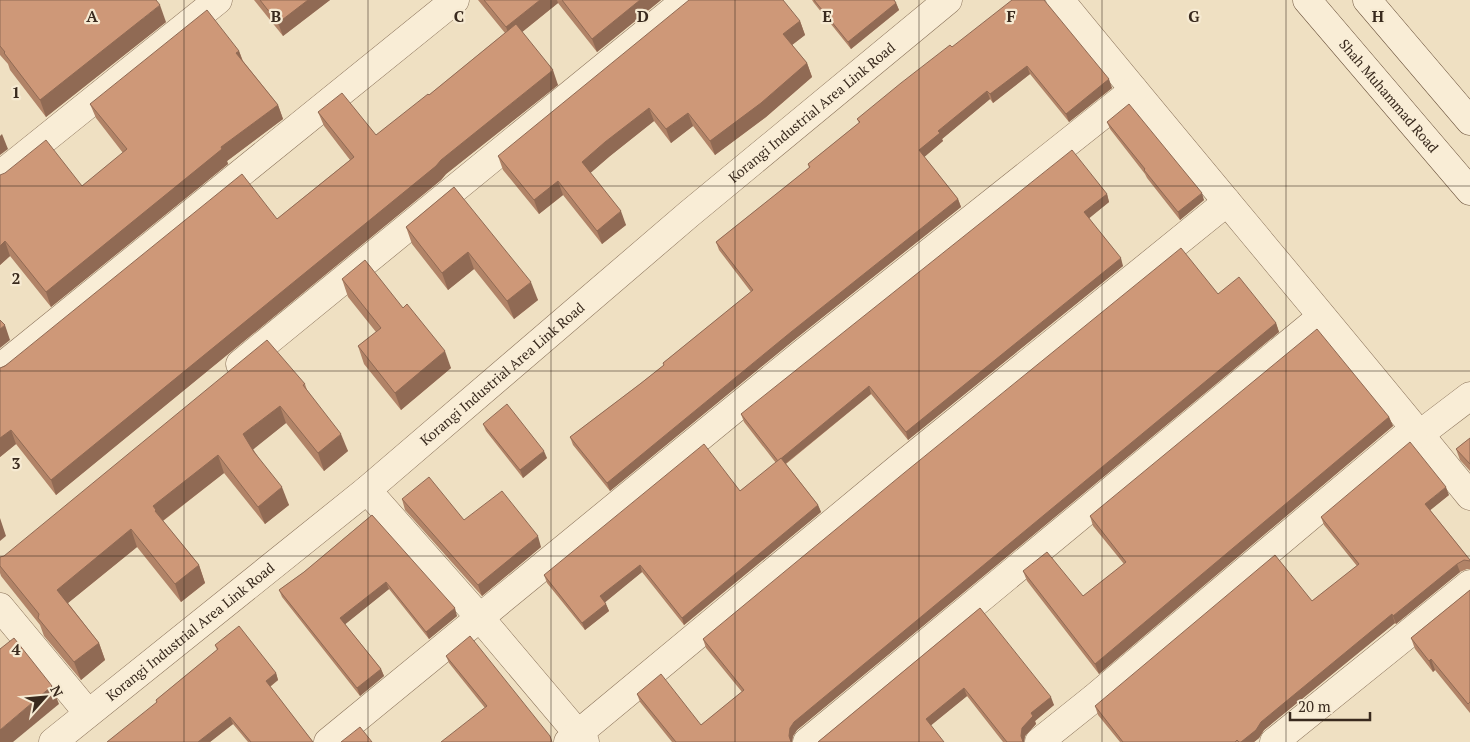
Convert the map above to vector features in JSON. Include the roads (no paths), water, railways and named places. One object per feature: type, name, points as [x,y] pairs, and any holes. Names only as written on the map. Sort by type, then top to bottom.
[{"type":"street","points":[[0,175],[218,0]]},
{"type":"street","points":[[0,368],[456,0]]},
{"type":"street","points":[[224,378],[686,0]]},
{"type":"street","points":[[1060,0],[1470,496]]},
{"type":"street","name":"Shah Muhammad Road","points":[[1308,0],[1470,191]]},
{"type":"street","points":[[1367,0],[1470,121]]},
{"type":"street","name":"Korangi Industrial Area Link Road","points":[[53,742],[367,490],[932,5]]},
{"type":"street","points":[[328,742],[804,352],[1134,90]]},
{"type":"street","points":[[367,490],[480,618],[577,739],[900,466],[1227,202]]},
{"type":"street","points":[[807,742],[1321,317]]},
{"type":"street","points":[[1039,742],[1418,431],[1470,396]]},
{"type":"street","points":[[1274,742],[1470,584]]},
{"type":"street","points":[[0,608],[88,713]]}]
